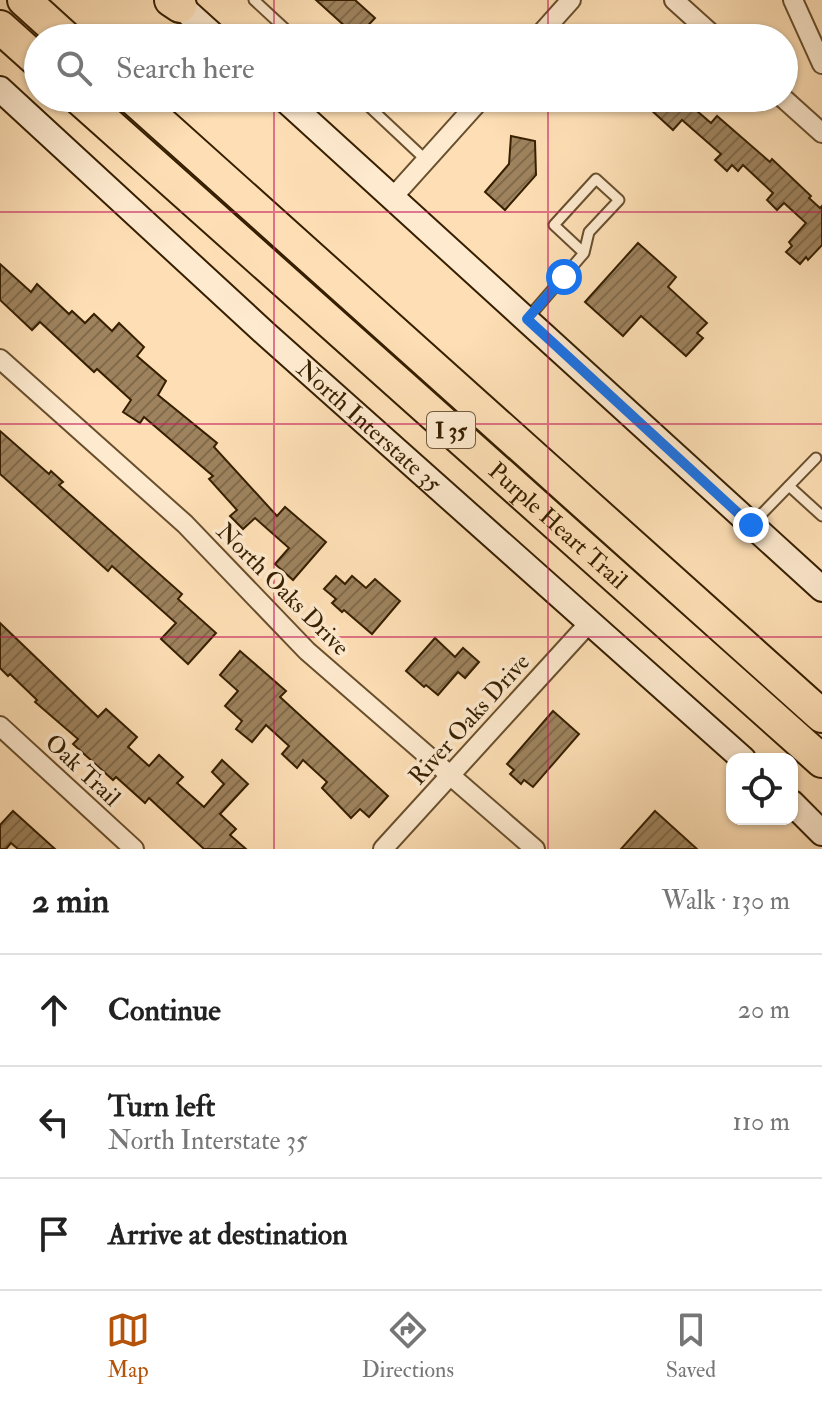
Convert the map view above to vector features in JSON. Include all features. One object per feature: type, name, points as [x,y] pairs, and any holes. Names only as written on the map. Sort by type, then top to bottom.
[{"type":"highway","points":[[24,0],[51,24]]},
{"type":"highway","points":[[0,27],[24,48]]},
{"type":"highway","name":"Purple Heart Trail","points":[[95,112],[822,761]]},
{"type":"highway","name":"Purple Heart Trail","points":[[149,112],[822,716]]},
{"type":"main road","points":[[175,2],[200,24]]},
{"type":"main road","name":"North Interstate 35","points":[[0,89],[24,111]]},
{"type":"main road","name":"North Interstate 35","points":[[25,112],[267,335],[736,753]]},
{"type":"main road","points":[[299,112],[822,589]]},
{"type":"main road","points":[[798,809],[822,833]]},
{"type":"street","points":[[550,24],[571,0]]},
{"type":"street","points":[[674,0],[701,24]]},
{"type":"street","points":[[793,0],[822,64]]},
{"type":"street","points":[[798,111],[822,133]]},
{"type":"street","points":[[393,197],[469,112]]},
{"type":"street","name":"North Oaks Drive","points":[[0,359],[185,524],[307,651],[535,849]]},
{"type":"street","name":"River Oaks Drive","points":[[383,849],[590,622]]},
{"type":"street","name":"Oak Trail","points":[[0,726],[134,849]]},
{"type":"lane","points":[[254,0],[280,24]]},
{"type":"lane","points":[[375,112],[426,160]]},
{"type":"lane","points":[[527,319],[584,253],[589,232],[619,200],[596,179],[554,225],[584,253]]},
{"type":"lane","points":[[751,525],[816,458]]},
{"type":"lane","points":[[789,486],[822,516]]},
{"type":"building","points":[[316,0],[355,0],[375,18],[369,24],[343,24]]},
{"type":"building","points":[[653,112],[698,112],[711,123],[717,116],[770,162],[772,159],[811,196],[809,198],[820,208],[822,206],[822,245],[800,264],[786,252],[792,246],[789,242],[806,223],[784,203],[777,210],[767,200],[773,193],[743,165],[738,171],[732,165],[727,171],[715,160],[721,154],[682,120],[673,130]]},
{"type":"building","points":[[511,136],[535,141],[536,175],[505,210],[485,192],[509,164]]},
{"type":"building","points":[[638,243],[676,277],[668,287],[707,323],[697,333],[703,338],[686,356],[641,316],[623,336],[585,302]]},
{"type":"building","points":[[0,264],[31,292],[37,284],[69,314],[72,311],[85,323],[94,314],[112,331],[119,323],[144,347],[137,356],[166,381],[158,395],[217,443],[214,447],[277,516],[285,507],[326,542],[293,580],[275,564],[289,548],[255,518],[243,529],[230,516],[237,510],[209,479],[213,476],[144,417],[140,423],[123,412],[131,400],[97,369],[94,372],[40,322],[32,330],[0,300]]},
{"type":"building","points":[[0,431],[49,474],[51,471],[63,482],[59,485],[182,594],[178,599],[216,633],[188,664],[161,639],[176,623],[112,566],[108,571],[0,474]]},
{"type":"building","points":[[336,576],[345,584],[352,576],[366,588],[375,579],[400,601],[372,634],[332,603],[336,599],[324,589]]},
{"type":"building","points":[[0,623],[98,717],[106,709],[137,737],[128,747],[149,766],[159,755],[183,777],[177,783],[204,807],[224,784],[212,772],[222,760],[248,784],[220,814],[236,829],[230,835],[246,849],[204,849],[149,798],[145,803],[116,777],[113,780],[73,744],[78,739],[0,668]]},
{"type":"building","points":[[435,638],[455,657],[463,648],[479,662],[465,678],[458,672],[438,695],[406,671]]},
{"type":"building","points":[[240,651],[286,691],[280,697],[388,796],[369,817],[360,809],[351,818],[322,788],[327,782],[303,760],[297,768],[282,754],[289,746],[266,725],[252,742],[236,729],[242,721],[225,706],[238,691],[220,675]]},
{"type":"building","points":[[553,711],[579,734],[533,787],[524,780],[521,784],[510,774],[514,770],[507,764]]},
{"type":"building","points":[[13,811],[55,849],[18,849],[11,843],[6,849],[0,849],[0,825]]},
{"type":"building","points":[[655,811],[697,849],[621,849]]},
{"type":"route","points":[[564,277],[527,319],[751,525]]}]
